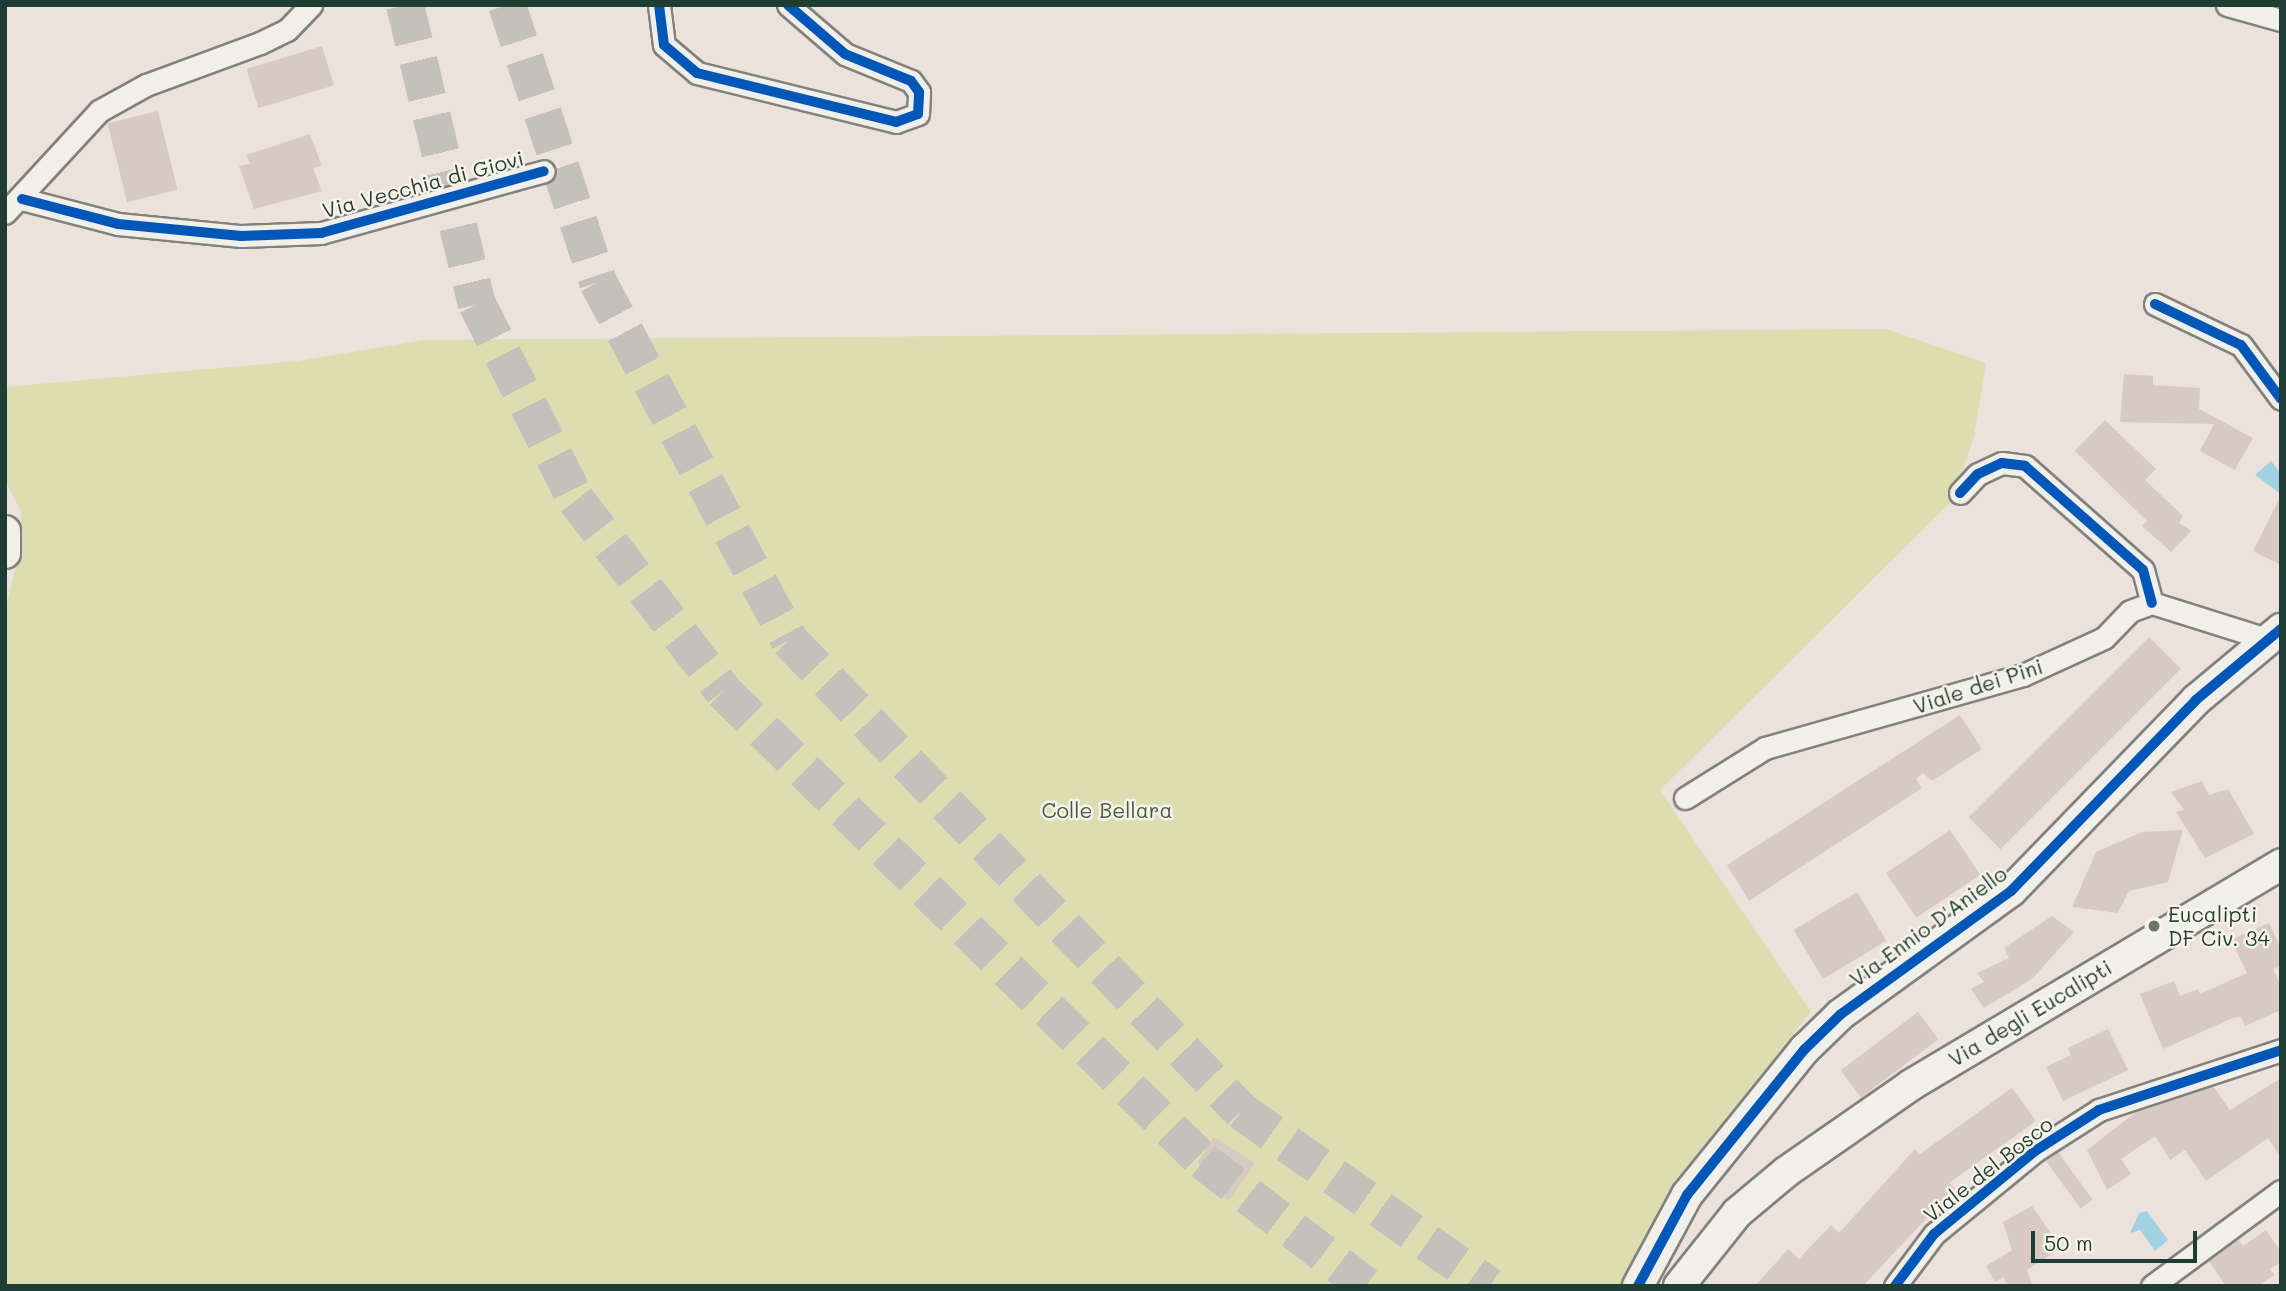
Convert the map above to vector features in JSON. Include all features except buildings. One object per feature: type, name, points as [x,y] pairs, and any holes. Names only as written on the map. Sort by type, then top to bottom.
[{"type":"street","points":[[5,213],[22,199],[73,133],[99,111],[146,85],[260,43],[287,30],[311,5]]},
{"type":"street","points":[[659,5],[664,45],[698,73],[896,122],[918,114],[919,92],[911,81],[845,54],[788,5]]},
{"type":"street","points":[[2227,5],[2281,20]]},
{"type":"street","points":[[2249,9],[2281,9]]},
{"type":"street","name":"Via Vecchia di Giovi","points":[[22,199],[118,224],[241,236],[321,233],[544,171]]},
{"type":"street","points":[[2155,304],[2241,345],[2281,399]]},
{"type":"street","points":[[1960,493],[1978,474],[2002,463],[2029,461],[2143,570],[2152,603],[2274,634]]},
{"type":"street","points":[[5,531],[5,553]]},
{"type":"street","name":"Viale dei Pini","points":[[1685,798],[1765,748],[2023,675],[2104,638],[2130,611],[2152,603]]},
{"type":"street","name":"Via Ennio D'Aniello","points":[[1638,1286],[1687,1195],[1805,1049],[1841,1014],[2011,891],[2196,700],[2274,634]]},
{"type":"street","name":"Via degli Eucalipti","points":[[1679,1286],[1737,1213],[1786,1172],[1911,1085],[2281,864]]},
{"type":"street","name":"Viale del Bosco","points":[[1895,1286],[1934,1234],[2035,1151],[2099,1110],[2281,1050]]},
{"type":"street","points":[[2152,1286],[2281,1191]]},
{"type":"green space","name":"Colle Bellara","points":[[1886,329],[1986,363],[1974,437],[1952,501],[1660,790],[1811,1012],[1701,1149],[1620,1286],[5,1286],[5,610],[19,554],[21,511],[5,480],[5,387],[298,361],[424,340]]},
{"type":"water","points":[[2271,461],[2281,474],[2281,494],[2255,475]]},
{"type":"water","points":[[2147,1211],[2168,1240],[2155,1251],[2140,1230],[2130,1233],[2139,1213]]},
{"type":"tunnel","points":[[405,5],[477,304],[576,500],[723,691],[1203,1161],[1366,1286]]},
{"type":"tunnel","points":[[507,5],[598,282],[789,640],[1241,1111],[1489,1286]]},
{"type":"cycle path","points":[[659,5],[664,45],[697,73],[896,122],[918,114],[919,92],[911,81],[845,54],[788,5]]},
{"type":"cycle path","points":[[22,199],[118,224],[241,236],[321,233],[544,171]]},
{"type":"cycle path","points":[[2155,304],[2241,345],[2281,399]]},
{"type":"cycle path","points":[[1960,493],[1978,474],[2002,463],[2025,466],[2143,570],[2152,603]]},
{"type":"cycle path","points":[[1638,1286],[1687,1195],[1805,1049],[1841,1014],[2011,891],[2196,700],[2281,629]]},
{"type":"cycle path","points":[[1895,1286],[1934,1234],[2035,1151],[2099,1110],[2281,1050]]},
{"type":"place","name":"Eucalipti DF Civ. 34","points":[[2154,926]]}]
